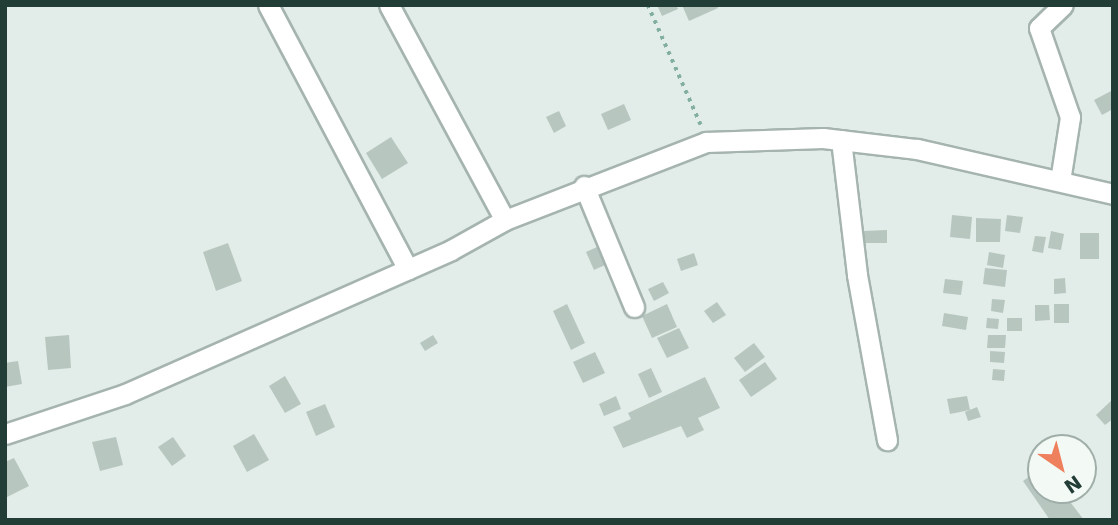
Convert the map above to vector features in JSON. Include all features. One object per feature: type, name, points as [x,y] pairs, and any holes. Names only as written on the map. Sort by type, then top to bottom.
[{"type":"street","points":[[268,5],[408,270]]},
{"type":"street","points":[[389,5],[505,220]]},
{"type":"street","points":[[1060,181],[1070,117],[1039,28],[1063,5]]},
{"type":"street","points":[[5,434],[125,394],[408,270],[505,220],[584,186],[706,142],[841,140],[917,149],[1113,194]]},
{"type":"street","points":[[841,140],[857,275],[887,440]]},
{"type":"street","points":[[584,186],[634,307]]},
{"type":"path","points":[[648,5],[706,142]]},
{"type":"building","points":[[657,5],[676,5],[678,9],[662,16]]},
{"type":"building","points":[[682,5],[716,5],[718,8],[689,21]]},
{"type":"building","points":[[1113,90],[1113,109],[1102,115],[1094,100]]},
{"type":"building","points":[[624,104],[631,120],[608,130],[601,114]]},
{"type":"building","points":[[559,111],[566,126],[554,133],[546,117]]},
{"type":"building","points":[[391,137],[408,163],[382,179],[366,153]]},
{"type":"building","points":[[952,215],[972,217],[970,239],[950,237]]},
{"type":"building","points":[[1007,215],[1023,217],[1020,233],[1005,231]]},
{"type":"building","points":[[976,218],[1001,219],[1000,242],[976,242]]},
{"type":"building","points":[[887,230],[887,243],[863,243],[863,231]]},
{"type":"building","points":[[1051,231],[1064,234],[1061,250],[1048,248]]},
{"type":"building","points":[[1080,233],[1099,233],[1099,259],[1080,259]]},
{"type":"building","points":[[1035,236],[1046,237],[1043,253],[1032,251]]},
{"type":"building","points":[[228,243],[242,281],[216,291],[203,252]]},
{"type":"building","points":[[597,247],[605,265],[594,270],[586,252]]},
{"type":"building","points":[[989,252],[1005,255],[1003,268],[987,265]]},
{"type":"building","points":[[694,253],[698,265],[681,271],[677,259]]},
{"type":"building","points":[[985,268],[1007,270],[1005,287],[983,284]]},
{"type":"building","points":[[1065,278],[1066,293],[1054,294],[1054,279]]},
{"type":"building","points":[[945,279],[963,281],[961,295],[943,293]]},
{"type":"building","points":[[663,282],[669,293],[654,301],[648,289]]},
{"type":"building","points":[[992,299],[1005,300],[1003,313],[991,311]]},
{"type":"building","points":[[717,302],[726,315],[713,323],[704,311]]},
{"type":"building","points":[[567,304],[585,343],[571,350],[553,311]]},
{"type":"building","points":[[667,304],[677,327],[652,338],[642,316]]},
{"type":"building","points":[[1054,304],[1069,304],[1069,323],[1054,323]]},
{"type":"building","points":[[1035,305],[1049,305],[1050,320],[1035,321]]},
{"type":"building","points":[[944,313],[968,317],[966,330],[942,326]]},
{"type":"building","points":[[987,318],[999,319],[998,329],[986,328]]},
{"type":"building","points":[[1007,318],[1022,318],[1022,331],[1007,331]]},
{"type":"building","points":[[679,328],[689,348],[667,358],[657,338]]},
{"type":"building","points":[[69,335],[71,368],[48,370],[45,337]]},
{"type":"building","points":[[433,335],[438,343],[425,351],[420,343]]},
{"type":"building","points":[[988,335],[1006,335],[1005,348],[987,348]]},
{"type":"building","points":[[754,343],[765,357],[745,372],[734,358]]},
{"type":"building","points":[[990,351],[1005,352],[1004,363],[990,362]]},
{"type":"building","points":[[595,352],[605,373],[583,383],[573,362]]},
{"type":"building","points":[[18,361],[22,384],[5,387],[5,363]]},
{"type":"building","points":[[765,362],[777,379],[751,397],[739,380]]},
{"type":"building","points":[[651,368],[662,392],[649,398],[638,374]]},
{"type":"building","points":[[993,369],[1005,370],[1004,381],[992,380]]},
{"type":"building","points":[[285,376],[301,404],[285,413],[269,386]]},
{"type":"building","points":[[705,377],[720,408],[698,418],[704,430],[687,438],[681,426],[623,448],[613,427],[631,419],[628,413]]},
{"type":"building","points":[[616,396],[621,409],[604,416],[599,404]]},
{"type":"building","points":[[967,396],[970,410],[950,414],[947,399]]},
{"type":"building","points":[[1113,399],[1113,419],[1105,425],[1096,415]]},
{"type":"building","points":[[325,404],[335,427],[316,436],[306,412]]},
{"type":"building","points":[[977,407],[981,417],[968,421],[965,412]]},
{"type":"building","points":[[254,434],[269,460],[247,472],[233,446]]},
{"type":"building","points":[[116,437],[123,465],[100,471],[92,442]]},
{"type":"building","points":[[173,437],[186,456],[172,466],[158,447]]},
{"type":"building","points":[[14,458],[29,486],[5,498],[5,462]]},
{"type":"building","points":[[1039,504],[1072,504],[1084,520],[1050,520]]}]
